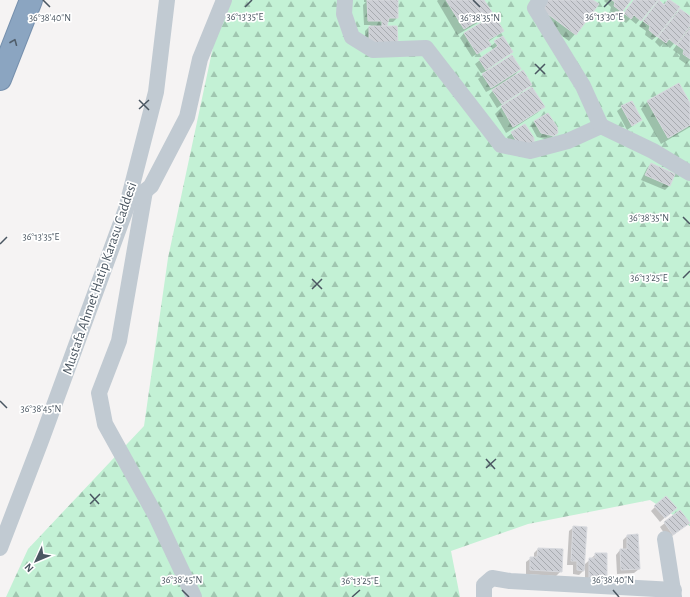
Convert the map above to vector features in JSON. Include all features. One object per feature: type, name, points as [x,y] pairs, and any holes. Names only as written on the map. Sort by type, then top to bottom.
[{"type":"highway","points":[[0,79],[31,0]]},
{"type":"street","name":"Mustafa Ahmet Hatip Karasu Caddesi","points":[[0,548],[126,209],[156,92],[167,0]]},
{"type":"street","points":[[126,209],[151,186],[187,117],[200,59],[224,0]]},
{"type":"street","points":[[345,0],[344,14],[352,37],[373,50],[426,48],[501,145],[530,151],[568,141],[600,126]]},
{"type":"street","points":[[540,0],[534,8],[582,86],[600,126],[653,151],[690,173]]},
{"type":"street","points":[[145,191],[119,341],[100,393],[105,424],[156,516],[194,597]]},
{"type":"street","points":[[484,597],[484,585],[492,578],[510,581],[674,594],[665,539]]},
{"type":"green space","points":[[223,0],[690,0],[690,526],[650,500],[528,524],[451,551],[460,597],[6,597],[28,549],[144,426],[168,258]]},
{"type":"building","points":[[367,0],[398,0],[398,18],[389,18],[387,26],[382,26],[382,21],[368,21]]},
{"type":"building","points":[[446,0],[484,0],[492,12],[464,29]]},
{"type":"building","points":[[548,0],[593,0],[599,4],[576,35],[541,9]]},
{"type":"building","points":[[612,0],[631,0],[622,12],[614,6],[615,2]]},
{"type":"building","points":[[634,0],[658,0],[641,21],[634,15],[631,19],[624,13]]},
{"type":"building","points":[[659,0],[664,5],[668,0],[670,0],[680,7],[657,37],[649,30],[650,26],[643,21]]},
{"type":"building","points":[[680,9],[690,16],[690,26],[676,45],[669,39],[666,43],[658,37]]},
{"type":"building","points":[[494,15],[504,31],[488,40],[491,45],[477,54],[464,33]]},
{"type":"building","points":[[369,26],[397,26],[398,43],[369,43]]},
{"type":"building","points":[[690,28],[690,59],[683,54],[684,50],[677,45]]},
{"type":"building","points":[[503,36],[513,52],[486,70],[479,59],[498,46],[494,41]]},
{"type":"building","points":[[512,55],[521,69],[491,88],[482,74]]},
{"type":"building","points":[[523,70],[532,85],[502,104],[492,90]]},
{"type":"building","points":[[679,83],[690,103],[690,125],[668,138],[647,101]]},
{"type":"building","points":[[532,87],[545,107],[513,127],[501,106]]},
{"type":"building","points":[[632,101],[642,120],[632,126],[621,106]]},
{"type":"building","points":[[548,113],[557,127],[558,133],[554,136],[541,133],[534,121]]},
{"type":"building","points":[[525,124],[534,138],[534,144],[518,144],[511,132]]},
{"type":"building","points":[[651,163],[675,174],[670,186],[645,175]]},
{"type":"building","points":[[666,496],[677,508],[665,518],[654,506]]},
{"type":"building","points":[[680,510],[690,523],[673,535],[664,522]]},
{"type":"building","points":[[573,526],[587,527],[584,571],[577,570],[577,561],[571,561]]},
{"type":"building","points":[[638,534],[640,569],[621,570],[620,549],[627,549],[627,535]]},
{"type":"building","points":[[538,548],[563,549],[562,572],[530,570],[530,557],[537,557]]},
{"type":"building","points":[[595,553],[607,553],[607,580],[589,579],[589,558],[595,558]]}]
